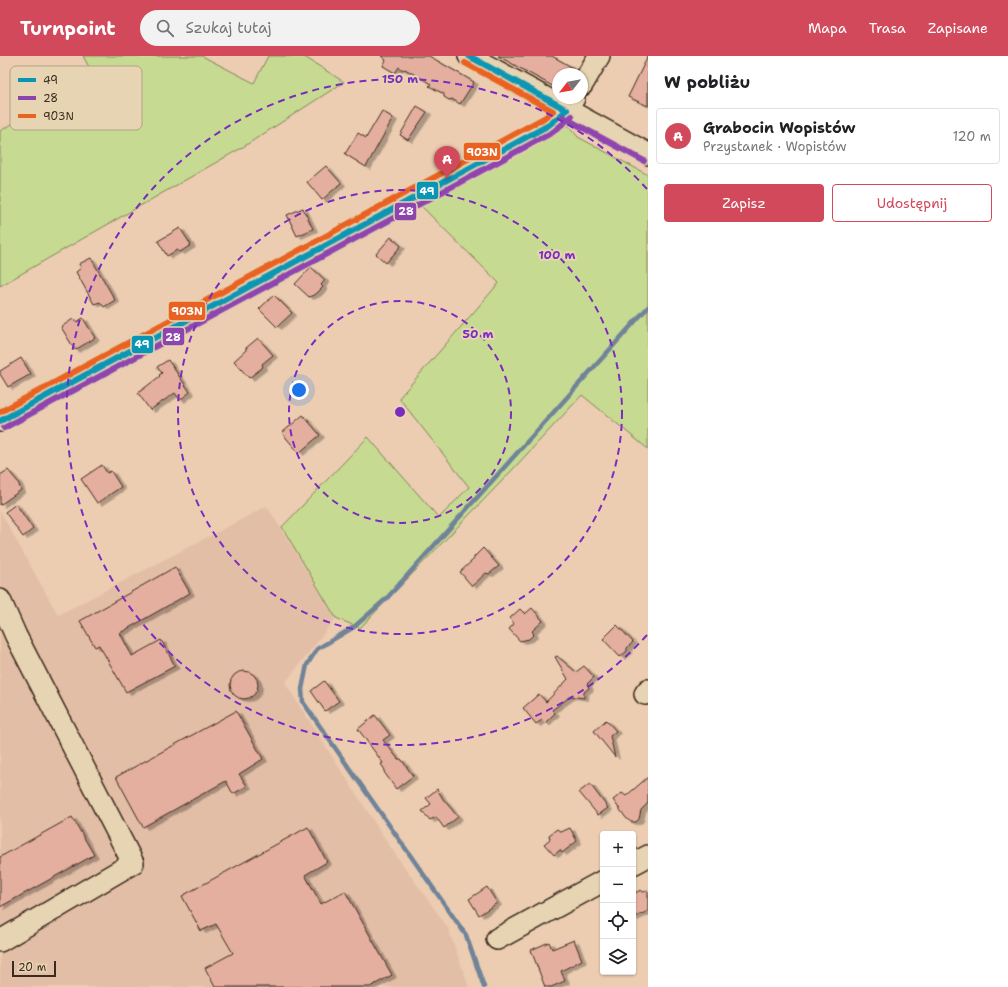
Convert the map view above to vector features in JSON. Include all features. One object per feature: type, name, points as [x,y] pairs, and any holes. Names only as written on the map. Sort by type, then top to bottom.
[{"type":"street","points":[[468,56],[552,95]]},
{"type":"street","points":[[588,75],[599,56]]},
{"type":"street","points":[[0,421],[542,128],[559,117],[571,104],[648,154]]},
{"type":"street","points":[[0,600],[16,636],[133,863],[0,941]]},
{"type":"street","points":[[636,862],[648,856]]},
{"type":"street","points":[[496,940],[600,883]]},
{"type":"shaded area","points":[[267,506],[336,618],[285,683],[391,848],[448,928],[469,987],[0,987],[0,511],[58,615]]},
{"type":"green space","points":[[83,56],[202,56],[254,83],[268,56],[303,56],[344,82],[243,147],[0,286],[0,131],[10,125],[10,130],[142,130],[142,66],[88,66]]},
{"type":"green space","points":[[557,112],[578,137],[648,175],[648,449],[582,395],[500,483],[360,628],[336,618],[282,527],[368,437],[439,518],[469,487],[399,398],[499,283],[409,194]]},
{"type":"building","points":[[381,56],[429,56],[474,82],[460,104],[452,99],[449,100],[444,97],[444,94],[429,86],[431,84],[405,69],[403,70],[399,67],[395,73],[383,66],[386,60]]},
{"type":"building","points":[[498,56],[552,56],[573,68],[552,68],[552,86]]},
{"type":"building","points":[[648,56],[648,106],[628,97]]},
{"type":"building","points":[[417,106],[427,112],[408,140],[400,135]]},
{"type":"building","points":[[382,111],[393,118],[366,167],[345,154],[358,133],[366,138]]},
{"type":"building","points":[[326,166],[341,183],[322,200],[307,182]]},
{"type":"building","points":[[303,208],[313,229],[297,236],[287,215]]},
{"type":"building","points":[[180,228],[191,245],[180,252],[177,250],[167,256],[158,241]]},
{"type":"building","points":[[391,237],[401,246],[386,263],[376,254]]},
{"type":"building","points":[[91,258],[115,300],[104,307],[100,302],[94,304],[76,272],[81,268],[79,264]]},
{"type":"building","points":[[311,267],[325,280],[321,285],[323,287],[316,294],[309,297],[295,284]]},
{"type":"building","points":[[274,295],[292,313],[277,327],[259,309]]},
{"type":"building","points":[[83,318],[95,338],[75,350],[61,327],[73,319],[77,322]]},
{"type":"building","points":[[258,338],[273,355],[262,364],[263,367],[249,378],[234,361]]},
{"type":"building","points":[[21,358],[31,374],[8,387],[0,374],[0,371]]},
{"type":"building","points":[[168,360],[190,392],[180,400],[175,393],[150,410],[138,393],[160,376],[159,375],[162,373],[157,367]]},
{"type":"building","points":[[303,415],[320,435],[299,453],[282,433]]},
{"type":"building","points":[[102,465],[107,473],[111,471],[121,487],[97,503],[81,479]]},
{"type":"building","points":[[8,470],[18,482],[21,490],[0,505],[0,475]]},
{"type":"building","points":[[16,504],[33,529],[23,537],[5,512]]},
{"type":"building","points":[[483,548],[499,566],[489,574],[486,573],[472,586],[460,572]]},
{"type":"building","points":[[175,567],[190,593],[120,633],[132,656],[161,640],[175,666],[126,692],[99,645],[95,647],[80,621]]},
{"type":"building","points":[[532,608],[543,621],[532,631],[534,634],[529,639],[520,641],[509,629],[514,624],[510,618],[520,609],[525,614]]},
{"type":"building","points":[[617,625],[633,642],[627,648],[627,651],[620,657],[603,639]]},
{"type":"building","points":[[557,656],[576,672],[584,666],[594,677],[587,684],[589,688],[584,692],[584,698],[571,696],[552,710],[555,713],[545,723],[542,720],[536,724],[523,708],[539,694],[546,702],[568,679],[555,657]]},
{"type":"building","points":[[244,671],[254,675],[258,685],[254,695],[244,699],[234,695],[230,685],[234,675]]},
{"type":"building","points":[[324,681],[339,701],[325,711],[311,691]]},
{"type":"building","points":[[236,711],[263,759],[239,774],[247,786],[233,794],[226,781],[143,827],[116,777]]},
{"type":"building","points":[[375,715],[390,735],[383,740],[398,759],[401,759],[413,776],[396,789],[384,772],[385,770],[381,764],[383,763],[358,729]]},
{"type":"building","points":[[606,720],[616,731],[610,736],[615,757],[594,731]]},
{"type":"building","points":[[648,777],[648,803],[641,810],[639,819],[636,822],[631,822],[626,818],[613,800],[622,793],[626,796]]},
{"type":"building","points":[[590,784],[608,808],[598,815],[579,792]]},
{"type":"building","points":[[437,789],[458,817],[444,828],[436,817],[430,820],[422,811],[431,804],[426,798]]},
{"type":"building","points":[[72,817],[94,855],[0,907],[0,857]]},
{"type":"building","points":[[308,827],[327,862],[305,875],[321,904],[345,891],[392,975],[370,987],[215,987],[205,968],[233,953],[216,924],[201,931],[182,896]]},
{"type":"building","points":[[570,828],[577,841],[562,853],[560,850],[554,855],[544,844],[550,839],[549,835],[557,829],[561,832]]},
{"type":"building","points":[[487,887],[497,903],[479,915],[469,899]]},
{"type":"building","points":[[641,890],[643,892],[648,891],[648,911],[636,917],[636,903],[636,892]]},
{"type":"building","points":[[574,940],[582,960],[561,971],[565,981],[551,987],[545,987],[531,950],[549,942],[552,949]]},
{"type":"waterway","points":[[484,987],[466,935],[303,702],[302,689],[307,665],[317,649],[354,627],[387,598],[648,307]]},
{"type":"transit line","name":"49","points":[[469,56],[567,110]]},
{"type":"transit line","name":"903N","points":[[0,412],[544,118],[553,111],[465,63]]},
{"type":"transit line","name":"49","points":[[0,421],[549,125],[567,110]]},
{"type":"transit line","name":"28","points":[[4,428],[553,132],[572,116]]},
{"type":"transit line","name":"28","points":[[563,117],[644,161]]},
{"type":"place","name":"Grabocin Wopistów","points":[[447,179]]}]
